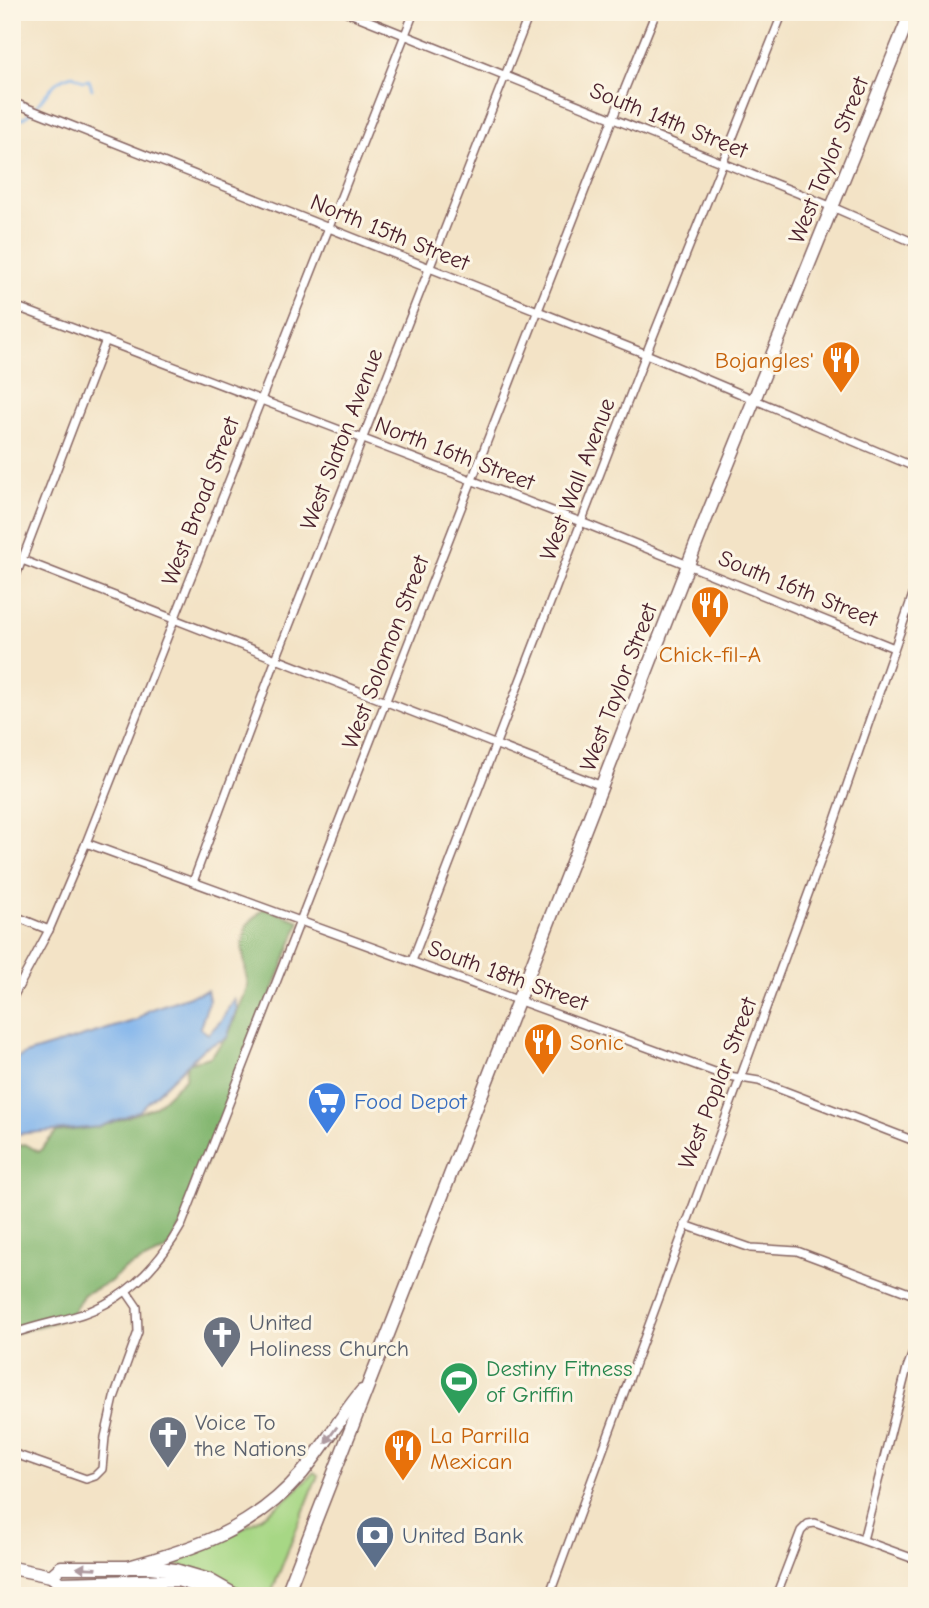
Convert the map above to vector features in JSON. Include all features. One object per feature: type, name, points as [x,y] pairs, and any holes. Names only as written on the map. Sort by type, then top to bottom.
[{"type":"main road","name":"West Taylor Street","points":[[286,1596],[753,400],[831,206],[912,18]]},
{"type":"main road","points":[[125,1568],[209,1542],[261,1511],[302,1473],[371,1380]]},
{"type":"main road","points":[[51,1576],[61,1567],[150,1567],[187,1572],[209,1580],[237,1596]]},
{"type":"main road","points":[[12,1568],[51,1576],[60,1584],[177,1580],[194,1585],[212,1595]]},
{"type":"street","name":"South 14th Street","points":[[347,12],[831,206],[917,244]]},
{"type":"street","name":"West Broad Street","points":[[12,999],[49,930],[86,844],[414,12]]},
{"type":"street","name":"West Slaton Avenue","points":[[193,881],[276,659],[530,12]]},
{"type":"street","name":"West Solomon Street","points":[[12,1334],[93,1309],[126,1291],[150,1271],[167,1250],[182,1224],[612,118],[656,12]]},
{"type":"street","name":"West Wall Avenue","points":[[412,961],[646,354],[783,12]]},
{"type":"street","points":[[891,12],[912,18]]},
{"type":"street","name":"North 15th Street","points":[[12,102],[646,354],[917,468]]},
{"type":"street","name":"North 16th Street","points":[[12,305],[688,564]]},
{"type":"street","points":[[12,586],[106,340]]},
{"type":"street","points":[[12,556],[602,786]]},
{"type":"street","name":"South 16th Street","points":[[688,564],[894,648]]},
{"type":"street","name":"West Poplar Street","points":[[549,1596],[827,843],[917,583]]},
{"type":"street","name":"South 18th Street","points":[[86,844],[520,999],[723,1075],[759,1081],[917,1142]]},
{"type":"street","points":[[12,915],[49,930]]},
{"type":"street","points":[[685,1225],[751,1248],[797,1251],[917,1296]]},
{"type":"street","points":[[12,1453],[86,1479],[95,1476],[102,1469],[105,1437],[114,1398],[138,1332],[137,1307],[126,1291]]},
{"type":"street","points":[[863,1540],[907,1368],[917,1342]]},
{"type":"street","points":[[776,1596],[801,1531],[808,1524],[816,1523],[917,1560]]},
{"type":"green space","points":[[264,908],[300,921],[182,1224],[167,1250],[124,1269],[110,1282],[84,1294],[69,1318],[12,1334],[12,1148],[25,1144],[39,1152],[56,1132],[99,1127],[155,1107],[185,1079],[187,1063],[210,1057],[227,1038],[248,986],[242,945],[247,925]]},
{"type":"green space","points":[[314,1472],[318,1475],[270,1596],[246,1596],[197,1570],[164,1562],[206,1547],[264,1516],[282,1503]]},
{"type":"water","points":[[207,990],[209,1000],[200,1028],[208,1034],[221,1021],[234,998],[237,1008],[227,1038],[204,1048],[139,1111],[99,1127],[16,1134],[12,1061],[25,1054],[137,1020],[149,1010]]},
{"type":"waterway","points":[[12,122],[29,114],[63,78],[73,75],[83,81],[89,80],[92,89]]},
{"type":"place","name":"Bojangles'","points":[[841,394]]},
{"type":"place","name":"Chick-fil-A","points":[[710,639]]},
{"type":"place","name":"Sonic","points":[[543,1076]]},
{"type":"place","name":"Food Depot","points":[[327,1135]]},
{"type":"place","name":"United Holiness Church","points":[[222,1369]]},
{"type":"place","name":"Destiny Fitness of Griffin","points":[[459,1415]]},
{"type":"place","name":"Voice To the Nations","points":[[168,1469]]},
{"type":"place","name":"La Parrilla Mexican","points":[[403,1482]]},
{"type":"place","name":"United Bank","points":[[375,1569]]}]
